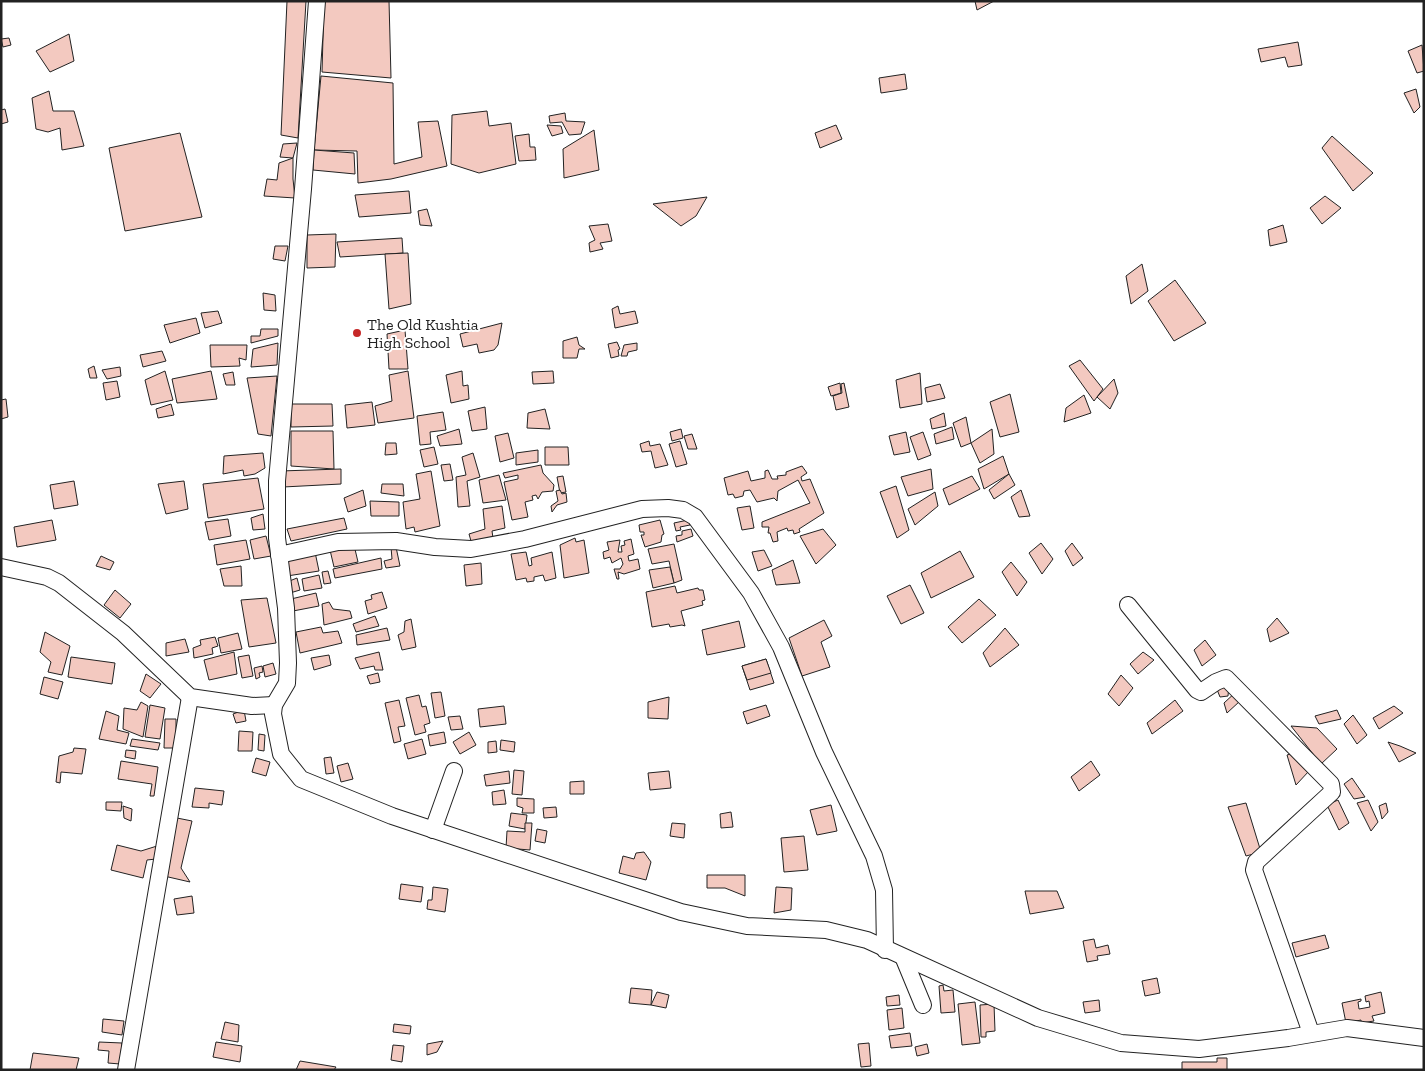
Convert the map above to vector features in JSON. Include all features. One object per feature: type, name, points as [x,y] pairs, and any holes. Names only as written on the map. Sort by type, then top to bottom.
[{"type":"street","points":[[317,1],[277,481],[279,554],[286,608],[288,664],[287,683],[274,705],[273,714],[281,754],[301,779],[392,816],[681,912],[747,926],[826,930],[866,940],[904,959],[1038,1018],[1121,1043],[1199,1049],[1347,1028],[1424,1038]]},
{"type":"street","points":[[279,554],[338,542],[386,541],[471,549],[525,539],[642,509],[668,508],[682,510],[695,517],[750,593],[781,647],[824,752],[874,856],[884,890],[885,950]]},
{"type":"street","points":[[1,567],[47,577],[59,583],[123,633],[190,697],[252,706],[274,705]]},
{"type":"street","points":[[1128,605],[1197,690],[1201,692],[1226,678],[1331,784],[1332,792],[1256,862],[1254,870],[1311,1033]]},
{"type":"street","points":[[126,1070],[190,697]]},
{"type":"street","points":[[433,830],[454,771]]},
{"type":"street","points":[[904,959],[923,1005]]},
{"type":"building","points":[[287,1],[306,1],[298,138],[281,135]]},
{"type":"building","points":[[324,1],[389,1],[391,78],[322,72]]},
{"type":"building","points":[[975,1],[994,1],[977,10]]},
{"type":"building","points":[[69,34],[74,61],[50,72],[36,51]]},
{"type":"building","points":[[9,38],[11,45],[3,47],[1,39]]},
{"type":"building","points":[[1298,42],[1302,65],[1288,67],[1285,57],[1261,62],[1258,49]]},
{"type":"building","points":[[1422,45],[1424,71],[1417,73],[1408,51]]},
{"type":"building","points":[[905,74],[907,89],[881,93],[879,78]]},
{"type":"building","points":[[321,76],[393,83],[394,164],[422,157],[418,122],[438,121],[447,166],[391,179],[358,183],[357,151],[314,150]]},
{"type":"building","points":[[1416,89],[1420,107],[1414,113],[1404,93]]},
{"type":"building","points":[[49,91],[53,111],[74,111],[84,146],[62,150],[60,128],[48,132],[36,129],[32,98]]},
{"type":"building","points":[[5,109],[8,122],[1,124],[1,110]]},
{"type":"building","points":[[487,111],[489,126],[511,123],[516,164],[479,173],[451,164],[452,115]]},
{"type":"building","points":[[565,113],[566,121],[585,122],[581,134],[569,135],[562,122],[550,123],[549,116]]},
{"type":"building","points":[[547,125],[561,126],[563,133],[552,136]]},
{"type":"building","points":[[836,125],[842,139],[820,148],[815,133]]},
{"type":"building","points":[[594,130],[599,170],[564,178],[563,149]]},
{"type":"building","points":[[180,133],[202,217],[125,231],[109,148]]},
{"type":"building","points":[[529,134],[530,147],[535,147],[536,160],[519,161],[515,136]]},
{"type":"building","points":[[1332,136],[1373,173],[1353,191],[1322,148]]},
{"type":"building","points":[[297,143],[293,158],[280,157],[283,144]]},
{"type":"building","points":[[314,150],[354,153],[355,174],[313,170]]},
{"type":"building","points":[[293,158],[295,198],[264,196],[267,179],[277,180],[279,163]]},
{"type":"building","points":[[409,191],[411,213],[359,217],[355,195]]},
{"type":"building","points":[[1325,196],[1341,208],[1322,224],[1310,208]]},
{"type":"building","points":[[707,197],[696,216],[681,226],[653,204]]},
{"type":"building","points":[[427,209],[432,226],[420,225],[418,211]]},
{"type":"building","points":[[608,224],[612,241],[600,243],[603,249],[590,252],[589,243],[595,240],[589,226]]},
{"type":"building","points":[[1283,225],[1287,242],[1270,246],[1268,230]]},
{"type":"building","points":[[336,234],[335,267],[307,268],[307,235]]},
{"type":"building","points":[[402,238],[403,253],[340,257],[337,242]]},
{"type":"building","points":[[275,246],[288,246],[285,261],[273,259]]},
{"type":"building","points":[[408,253],[411,304],[389,309],[385,254]]},
{"type":"building","points":[[1142,264],[1148,291],[1131,304],[1126,276]]},
{"type":"building","points":[[1175,280],[1206,323],[1174,341],[1148,301]]},
{"type":"building","points":[[263,293],[275,295],[276,311],[264,310]]},
{"type":"building","points":[[618,306],[620,314],[635,311],[638,323],[615,328],[612,309]]},
{"type":"building","points":[[218,311],[222,323],[205,328],[201,313]]},
{"type":"building","points":[[196,318],[200,333],[170,343],[164,325]]},
{"type":"building","points":[[502,323],[498,345],[494,350],[479,353],[477,344],[463,347],[460,334]]},
{"type":"building","points":[[261,329],[278,329],[278,336],[251,343],[251,336],[260,336]]},
{"type":"building","points":[[405,330],[408,369],[389,369],[387,334]]},
{"type":"building","points":[[577,337],[579,345],[585,349],[579,349],[577,358],[563,358],[563,341]]},
{"type":"building","points":[[617,342],[620,349],[618,350],[619,356],[611,358],[608,344]]},
{"type":"building","points":[[278,343],[277,365],[251,367],[253,349]]},
{"type":"building","points":[[637,343],[637,350],[628,352],[627,356],[621,356],[624,345]]},
{"type":"building","points":[[210,345],[247,345],[246,360],[239,358],[240,366],[211,367]]},
{"type":"building","points":[[162,351],[166,361],[143,367],[140,355]]},
{"type":"building","points":[[1080,360],[1103,389],[1094,401],[1069,366]]},
{"type":"building","points":[[94,366],[97,378],[90,378],[88,369]]},
{"type":"building","points":[[120,367],[121,376],[107,379],[102,370]]},
{"type":"building","points":[[165,371],[173,400],[151,405],[145,380]]},
{"type":"building","points":[[211,371],[217,399],[177,403],[172,379]]},
{"type":"building","points":[[408,371],[414,418],[378,423],[375,406],[392,401],[389,375]]},
{"type":"building","points":[[462,371],[463,386],[468,385],[469,399],[451,403],[446,375]]},
{"type":"building","points":[[553,371],[554,383],[533,384],[532,372]]},
{"type":"building","points":[[233,372],[235,385],[226,385],[223,374]]},
{"type":"building","points":[[920,373],[922,404],[900,408],[896,380]]},
{"type":"building","points":[[277,376],[271,436],[258,434],[247,378]]},
{"type":"building","points":[[1114,379],[1118,393],[1110,409],[1097,397]]},
{"type":"building","points":[[117,381],[120,397],[106,400],[103,383]]},
{"type":"building","points":[[840,383],[841,393],[831,396],[828,387]]},
{"type":"building","points":[[844,383],[849,407],[836,410],[833,396],[842,393],[841,384]]},
{"type":"building","points":[[940,384],[945,398],[927,402],[925,388]]},
{"type":"building","points":[[1010,394],[1019,432],[1000,437],[990,402]]},
{"type":"building","points":[[1084,395],[1091,413],[1064,422],[1066,408]]},
{"type":"building","points":[[6,399],[8,417],[1,419],[1,400]]},
{"type":"building","points":[[372,402],[375,425],[347,428],[345,405]]},
{"type":"building","points":[[171,404],[174,415],[158,418],[156,409]]},
{"type":"building","points":[[291,404],[332,404],[333,426],[291,427]]},
{"type":"building","points":[[485,407],[487,429],[472,431],[468,411]]},
{"type":"building","points":[[545,409],[550,429],[527,428],[528,413]]},
{"type":"building","points":[[443,412],[446,430],[430,432],[431,444],[420,445],[417,416]]},
{"type":"building","points":[[944,413],[946,426],[932,429],[930,419]]},
{"type":"building","points":[[966,417],[971,443],[961,447],[953,423]]},
{"type":"building","points":[[952,427],[954,439],[936,444],[934,434]]},
{"type":"building","points":[[459,429],[462,444],[440,446],[437,436]]},
{"type":"building","points":[[681,429],[683,438],[672,441],[670,432]]},
{"type":"building","points":[[992,429],[994,454],[980,463],[971,443]]},
{"type":"building","points":[[291,431],[333,431],[334,469],[291,466]]},
{"type":"building","points":[[906,432],[910,452],[894,455],[889,436]]},
{"type":"building","points":[[923,432],[931,455],[918,460],[910,437]]},
{"type":"building","points":[[508,433],[514,458],[500,462],[495,436]]},
{"type":"building","points":[[692,434],[697,449],[688,449],[684,436]]},
{"type":"building","points":[[649,441],[650,446],[660,444],[668,465],[655,468],[651,451],[642,452],[640,444]]},
{"type":"building","points":[[680,441],[687,464],[676,467],[669,444]]},
{"type":"building","points":[[386,443],[396,443],[397,454],[385,455]]},
{"type":"building","points":[[434,447],[438,464],[424,467],[420,450]]},
{"type":"building","points":[[545,447],[568,447],[569,465],[545,465]]},
{"type":"building","points":[[538,450],[538,462],[516,465],[516,453]]},
{"type":"building","points":[[263,453],[265,468],[255,474],[244,476],[243,470],[223,474],[224,456]]},
{"type":"building","points":[[473,453],[480,477],[467,481],[470,506],[458,507],[456,477],[466,475],[462,457]]},
{"type":"building","points":[[1003,456],[1009,474],[984,489],[978,469]]},
{"type":"building","points":[[450,464],[453,480],[444,481],[441,465]]},
{"type":"building","points":[[541,465],[543,473],[554,485],[553,491],[542,492],[538,499],[536,495],[532,496],[533,500],[525,502],[528,517],[512,520],[504,482],[518,479],[518,475],[505,478],[503,473]]},
{"type":"building","points":[[802,466],[807,473],[801,477],[802,481],[810,479],[824,513],[799,529],[800,532],[794,534],[793,530],[788,531],[787,528],[777,532],[778,541],[773,542],[770,533],[768,533],[769,527],[762,527],[762,522],[810,503],[798,480],[778,491],[777,501],[774,498],[757,502],[750,490],[744,491],[743,496],[735,498],[733,494],[728,495],[724,478],[748,471],[751,481],[765,478],[765,471],[768,470],[772,479],[778,479],[777,476],[786,475],[786,472]]},
{"type":"building","points":[[341,469],[341,484],[283,487],[280,471]]},
{"type":"building","points":[[931,469],[933,489],[908,496],[901,477]]},
{"type":"building","points":[[431,471],[440,526],[415,532],[414,527],[406,529],[403,502],[420,499],[416,474]]},
{"type":"building","points":[[1009,474],[1015,485],[994,499],[989,490]]},
{"type":"building","points":[[499,475],[506,500],[483,503],[479,480]]},
{"type":"building","points":[[563,476],[566,492],[560,493],[557,477]]},
{"type":"building","points":[[972,476],[980,489],[949,505],[943,489]]},
{"type":"building","points":[[258,478],[264,509],[208,518],[203,484]]},
{"type":"building","points":[[74,481],[78,505],[54,509],[50,485]]},
{"type":"building","points":[[184,481],[188,509],[166,514],[158,484]]},
{"type":"building","points":[[382,484],[403,484],[404,496],[381,493]]},
{"type":"building","points":[[896,486],[909,530],[897,538],[880,492]]},
{"type":"building","points":[[363,490],[366,506],[348,512],[344,498]]},
{"type":"building","points":[[560,490],[562,494],[566,493],[567,502],[557,505],[552,512],[551,506],[558,501],[556,491]]},
{"type":"building","points":[[1021,490],[1030,516],[1019,517],[1011,497]]},
{"type":"building","points":[[935,492],[938,506],[915,525],[908,509]]},
{"type":"building","points":[[370,501],[399,502],[399,516],[371,516]]},
{"type":"building","points":[[502,506],[505,528],[492,531],[493,538],[471,541],[469,534],[485,529],[483,509]]},
{"type":"building","points":[[750,506],[754,528],[742,530],[737,508]]},
{"type":"building","points":[[263,514],[265,529],[253,530],[251,518]]},
{"type":"building","points":[[344,518],[347,529],[291,541],[287,529]]},
{"type":"building","points":[[228,519],[231,536],[209,540],[205,522]]},
{"type":"building","points":[[52,520],[56,540],[17,547],[14,527]]},
{"type":"building","points":[[660,520],[664,534],[662,535],[661,542],[645,547],[641,535],[644,535],[644,532],[640,532],[639,525]]},
{"type":"building","points":[[688,520],[690,525],[680,527],[681,530],[676,531],[674,523]]},
{"type":"building","points":[[691,529],[693,536],[677,542],[676,536],[682,535],[682,531]]},
{"type":"building","points":[[823,529],[836,545],[816,564],[800,536]]},
{"type":"building","points":[[266,536],[271,556],[254,559],[250,540]]},
{"type":"building","points":[[575,538],[576,542],[584,540],[589,573],[564,578],[560,545]]},
{"type":"building","points":[[631,539],[634,554],[628,556],[629,561],[638,559],[640,569],[624,574],[618,572],[619,579],[617,579],[614,569],[620,569],[623,564],[621,558],[612,563],[610,557],[604,559],[603,552],[609,550],[607,542],[620,540],[618,552],[622,552],[621,546],[625,545],[624,541]]},
{"type":"building","points":[[246,540],[250,559],[217,565],[214,545]]},
{"type":"building","points":[[1041,543],[1053,559],[1042,574],[1029,553]]},
{"type":"building","points":[[1072,543],[1083,558],[1073,566],[1065,551]]},
{"type":"building","points":[[674,544],[682,580],[674,583],[669,561],[652,564],[648,549]]},
{"type":"building","points":[[354,545],[358,562],[334,567],[330,550]]},
{"type":"building","points":[[391,547],[396,547],[400,566],[386,568],[384,561],[392,559]]},
{"type":"building","points":[[764,550],[772,566],[758,571],[752,552]]},
{"type":"building","points":[[960,551],[974,577],[931,598],[921,573]]},
{"type":"building","points":[[315,552],[319,571],[287,576],[284,560]]},
{"type":"building","points":[[526,552],[529,566],[532,565],[531,558],[552,552],[556,578],[545,581],[543,575],[534,577],[534,581],[527,582],[526,578],[516,580],[511,554]]},
{"type":"building","points":[[101,556],[114,562],[110,570],[96,566]]},
{"type":"building","points":[[381,558],[382,569],[335,578],[333,569]]},
{"type":"building","points":[[793,560],[800,583],[776,585],[772,570]]},
{"type":"building","points":[[1011,562],[1027,582],[1017,596],[1002,572]]},
{"type":"building","points":[[481,563],[482,584],[466,586],[464,565]]},
{"type":"building","points":[[241,566],[242,586],[224,586],[220,569]]},
{"type":"building","points":[[670,567],[674,583],[653,588],[649,570]]},
{"type":"building","points":[[328,571],[331,583],[324,584],[322,572]]},
{"type":"building","points":[[319,575],[322,588],[304,591],[302,579]]},
{"type":"building","points":[[297,578],[300,590],[290,593],[287,582]]},
{"type":"building","points":[[910,585],[924,613],[901,624],[887,596]]},
{"type":"building","points":[[675,586],[677,593],[698,588],[703,590],[705,600],[702,601],[703,605],[681,611],[685,626],[670,627],[669,624],[652,627],[646,592]]},
{"type":"building","points":[[115,590],[131,604],[120,618],[104,605]]},
{"type":"building","points":[[382,592],[387,608],[368,614],[365,601],[372,599],[371,595]]},
{"type":"building","points":[[316,593],[319,606],[293,611],[291,599]]},
{"type":"building","points":[[267,598],[276,643],[249,647],[241,600]]},
{"type":"building","points":[[979,599],[996,615],[962,643],[948,627]]},
{"type":"building","points":[[329,602],[333,609],[350,611],[352,618],[324,625],[322,604]]},
{"type":"building","points":[[375,616],[379,626],[356,632],[353,624]]},
{"type":"building","points":[[1277,618],[1289,633],[1270,642],[1267,629]]},
{"type":"building","points":[[411,619],[416,647],[402,650],[398,635],[404,632],[405,621]]},
{"type":"building","points":[[824,620],[832,636],[821,642],[830,667],[802,676],[789,638]]},
{"type":"building","points":[[739,621],[745,647],[707,655],[702,630]]},
{"type":"building","points":[[321,627],[323,633],[338,631],[342,643],[300,653],[296,632]]},
{"type":"building","points":[[387,628],[390,640],[357,645],[356,635]]},
{"type":"building","points":[[1005,628],[1019,645],[990,667],[983,653]]},
{"type":"building","points":[[45,632],[70,646],[62,675],[48,672],[51,662],[40,652]]},
{"type":"building","points":[[238,633],[242,649],[221,653],[218,638]]},
{"type":"building","points":[[215,637],[218,646],[212,648],[213,654],[194,658],[193,648],[201,645],[200,640]]},
{"type":"building","points":[[185,639],[189,652],[166,656],[166,643]]},
{"type":"building","points":[[1205,640],[1216,655],[1202,666],[1194,650]]},
{"type":"building","points":[[234,652],[237,674],[209,680],[204,660]]},
{"type":"building","points":[[379,652],[383,670],[375,670],[374,666],[360,669],[355,658]]},
{"type":"building","points":[[1143,652],[1154,660],[1138,674],[1130,664]]},
{"type":"building","points":[[249,655],[253,676],[242,678],[238,657]]},
{"type":"building","points":[[329,655],[331,665],[314,670],[311,658]]},
{"type":"building","points":[[71,657],[115,663],[112,684],[68,677]]},
{"type":"building","points":[[766,659],[774,683],[750,690],[742,666]]},
{"type":"building","points":[[766,659],[771,673],[747,680],[742,666]]},
{"type":"building","points":[[273,663],[276,674],[265,677],[263,666]]},
{"type":"building","points":[[262,666],[263,672],[259,673],[260,677],[256,679],[254,668]]},
{"type":"building","points":[[378,673],[380,682],[370,684],[367,676]]},
{"type":"building","points":[[146,674],[161,684],[150,698],[140,691]]},
{"type":"building","points":[[1121,675],[1133,688],[1119,706],[1108,694]]},
{"type":"building","points":[[44,677],[63,682],[58,699],[40,694]]},
{"type":"building","points":[[1229,685],[1228,696],[1220,697],[1216,687]]},
{"type":"building","points":[[1237,691],[1240,701],[1227,713],[1224,703]]},
{"type":"building","points":[[441,692],[445,716],[435,718],[431,693]]},
{"type":"building","points":[[419,695],[422,707],[426,706],[430,723],[424,725],[426,732],[415,735],[406,698]]},
{"type":"building","points":[[669,697],[668,719],[648,718],[648,702]]},
{"type":"building","points":[[399,700],[405,726],[398,727],[401,741],[394,743],[385,703]]},
{"type":"building","points":[[1175,700],[1183,711],[1152,734],[1147,723]]},
{"type":"building","points":[[141,702],[148,706],[143,737],[123,729],[124,708],[137,710]]},
{"type":"building","points":[[150,705],[165,708],[160,739],[145,737]]},
{"type":"building","points":[[766,705],[770,716],[747,724],[743,712]]},
{"type":"building","points":[[504,706],[506,724],[480,727],[478,709]]},
{"type":"building","points":[[1394,706],[1403,713],[1379,729],[1373,718]]},
{"type":"building","points":[[244,710],[246,721],[236,723],[233,714]]},
{"type":"building","points":[[1337,710],[1341,719],[1319,724],[1315,716]]},
{"type":"building","points":[[106,711],[119,716],[117,730],[129,733],[126,744],[99,739]]},
{"type":"building","points":[[1353,715],[1367,735],[1357,744],[1344,724]]},
{"type":"building","points":[[460,716],[463,729],[451,730],[448,717]]},
{"type":"building","points":[[165,719],[176,719],[176,748],[164,748]]},
{"type":"building","points":[[1291,726],[1317,728],[1337,749],[1321,764]]},
{"type":"building","points":[[239,731],[253,732],[252,751],[238,751]]},
{"type":"building","points":[[444,732],[446,743],[430,746],[428,735]]},
{"type":"building","points":[[469,732],[476,745],[460,754],[453,742]]},
{"type":"building","points":[[259,734],[265,735],[264,751],[258,750]]},
{"type":"building","points":[[132,739],[160,743],[158,750],[130,746]]},
{"type":"building","points":[[422,739],[426,754],[408,759],[404,744]]},
{"type":"building","points":[[501,740],[515,742],[514,752],[500,750]]},
{"type":"building","points":[[496,741],[497,752],[488,753],[488,742]]},
{"type":"building","points":[[1388,742],[1400,746],[1416,753],[1399,762]]},
{"type":"building","points":[[74,748],[86,749],[82,774],[61,772],[60,783],[56,782],[59,756],[73,752]]},
{"type":"building","points":[[126,750],[136,751],[135,759],[125,757]]},
{"type":"building","points":[[1294,753],[1309,771],[1296,785],[1287,755]]},
{"type":"building","points":[[331,757],[334,773],[326,774],[324,758]]},
{"type":"building","points":[[256,758],[270,762],[266,776],[252,772]]},
{"type":"building","points":[[121,761],[158,767],[154,796],[150,796],[152,784],[118,779]]},
{"type":"building","points":[[1091,761],[1100,775],[1079,791],[1071,777]]},
{"type":"building","points":[[348,763],[353,779],[341,782],[337,766]]},
{"type":"building","points":[[514,770],[524,771],[522,795],[512,794]]},
{"type":"building","points":[[509,771],[510,783],[486,786],[484,775]]},
{"type":"building","points":[[669,771],[671,788],[650,790],[648,773]]},
{"type":"building","points":[[1352,778],[1365,797],[1354,799],[1344,784]]},
{"type":"building","points":[[584,781],[584,794],[570,794],[570,782]]},
{"type":"building","points":[[195,788],[224,791],[222,805],[209,803],[209,808],[192,807]]},
{"type":"building","points":[[504,790],[506,804],[493,805],[492,792]]},
{"type":"building","points":[[517,798],[534,799],[534,813],[522,813],[523,808],[517,806]]},
{"type":"building","points":[[1338,800],[1349,823],[1339,830],[1327,805]]},
{"type":"building","points":[[1368,800],[1378,822],[1371,831],[1357,803]]},
{"type":"building","points":[[106,802],[122,802],[121,811],[106,810]]},
{"type":"building","points":[[1246,803],[1261,852],[1246,856],[1228,807]]},
{"type":"building","points":[[1386,803],[1388,812],[1382,819],[1379,806]]},
{"type":"building","points":[[831,805],[837,831],[817,835],[810,810]]},
{"type":"building","points":[[123,806],[132,809],[131,821],[124,818]]},
{"type":"building","points":[[556,807],[557,817],[544,818],[543,808]]},
{"type":"building","points":[[731,812],[733,827],[721,828],[720,814]]},
{"type":"building","points":[[511,813],[527,815],[525,829],[509,826]]},
{"type":"building","points":[[177,818],[192,821],[181,868],[190,882],[164,876]]},
{"type":"building","points":[[525,823],[532,823],[530,850],[506,848],[507,831],[525,832]]},
{"type":"building","points":[[672,823],[685,824],[684,838],[670,836]]},
{"type":"building","points":[[537,829],[547,831],[545,843],[535,841]]},
{"type":"building","points":[[804,836],[808,870],[784,872],[781,838]]},
{"type":"building","points":[[117,845],[141,851],[157,846],[156,859],[147,860],[143,878],[111,870]]},
{"type":"building","points":[[644,852],[651,862],[646,880],[619,873],[623,856],[634,859],[636,853]]},
{"type":"building","points":[[707,875],[745,875],[745,896],[725,888],[707,888]]},
{"type":"building","points":[[401,884],[423,887],[421,902],[399,899]]},
{"type":"building","points":[[433,887],[448,889],[445,912],[427,909],[428,900],[432,900]]},
{"type":"building","points":[[776,887],[792,888],[791,910],[774,913]]},
{"type":"building","points":[[1025,891],[1057,891],[1064,908],[1030,914]]},
{"type":"building","points":[[192,896],[194,913],[177,915],[174,899]]},
{"type":"building","points":[[1325,935],[1329,948],[1296,957],[1292,943]]},
{"type":"building","points":[[1094,939],[1096,948],[1108,945],[1110,954],[1097,956],[1098,960],[1087,962],[1083,941]]},
{"type":"building","points":[[1157,978],[1160,993],[1145,996],[1142,981]]},
{"type":"building","points":[[943,985],[944,991],[953,990],[955,1012],[941,1013],[939,986]]},
{"type":"building","points":[[631,988],[652,990],[651,1005],[629,1003]]},
{"type":"building","points":[[657,992],[669,995],[666,1008],[651,1005]]},
{"type":"building","points":[[1381,992],[1385,1013],[1372,1016],[1374,1021],[1361,1023],[1361,1020],[1346,1023],[1342,1003],[1361,999],[1358,1002],[1359,1009],[1370,1007],[1369,1001],[1366,1002],[1365,996]]},
{"type":"building","points":[[899,995],[900,1005],[887,1006],[886,997]]},
{"type":"building","points":[[1099,1000],[1100,1011],[1085,1013],[1083,1002]]},
{"type":"building","points":[[975,1002],[980,1043],[962,1045],[958,1004]]},
{"type":"building","points":[[994,1004],[995,1031],[986,1032],[986,1037],[981,1037],[980,1005]]},
{"type":"building","points":[[902,1008],[904,1028],[889,1030],[887,1010]]},
{"type":"building","points":[[103,1019],[124,1021],[122,1035],[102,1032]]},
{"type":"building","points":[[225,1022],[239,1025],[238,1042],[221,1039]]},
{"type":"building","points":[[394,1024],[411,1026],[410,1034],[393,1032]]},
{"type":"building","points":[[910,1033],[912,1046],[891,1048],[889,1036]]},
{"type":"building","points":[[443,1041],[437,1052],[427,1055],[427,1044]]},
{"type":"building","points":[[99,1042],[122,1043],[120,1064],[108,1063],[109,1051],[98,1050]]},
{"type":"building","points":[[216,1042],[242,1046],[240,1062],[213,1057]]},
{"type":"building","points":[[869,1043],[871,1066],[861,1067],[858,1044]]},
{"type":"building","points":[[927,1044],[929,1053],[917,1056],[915,1047]]},
{"type":"building","points":[[393,1045],[404,1046],[402,1062],[391,1060]]},
{"type":"building","points":[[33,1053],[79,1058],[76,1070],[30,1070]]},
{"type":"building","points":[[1217,1058],[1227,1058],[1227,1070],[1182,1070],[1182,1062],[1217,1062]]},
{"type":"building","points":[[300,1061],[336,1067],[334,1070],[296,1070]]},
{"type":"place","name":"The Old Kushtia High School","points":[[357,333]]}]
